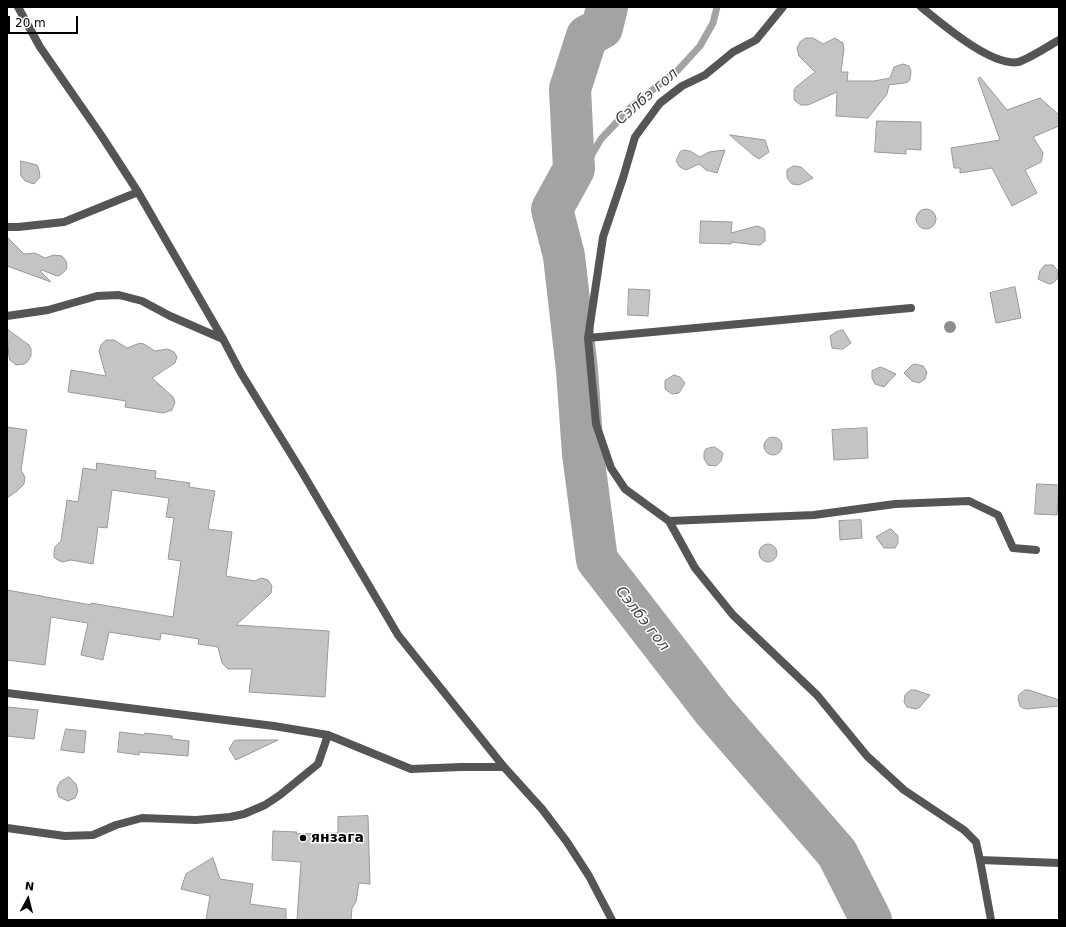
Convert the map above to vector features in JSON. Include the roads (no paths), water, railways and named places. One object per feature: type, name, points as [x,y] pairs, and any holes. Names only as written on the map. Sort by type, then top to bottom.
[{"type":"street","points":[[18,7],[40,47],[102,135],[138,192],[241,373],[302,472],[398,635],[504,767],[542,809],[567,842],[589,876],[612,920]]},
{"type":"street","points":[[783,7],[756,40],[733,52],[705,76],[682,86],[660,103],[635,137],[603,237],[588,338],[596,424],[611,468],[625,489],[669,521],[695,568],[733,615],[817,696],[867,756],[904,790],[964,830],[976,842],[991,920]]},
{"type":"street","points":[[921,7],[954,34],[994,58],[1007,63],[1020,62],[1059,40]]},
{"type":"street","points":[[7,227],[64,222],[138,192]]},
{"type":"street","points":[[7,316],[48,310],[97,296],[119,295],[142,301],[170,316],[223,339]]},
{"type":"street","points":[[588,338],[911,308]]},
{"type":"street","points":[[669,521],[814,515],[895,504],[969,501],[998,515],[1013,548],[1036,550]]},
{"type":"street","points":[[7,694],[274,726],[328,736],[411,769],[504,767]]},
{"type":"street","points":[[7,828],[65,836],[93,835],[116,825],[142,818],[196,820],[222,818],[244,814],[270,801],[318,764],[328,736]]},
{"type":"street","points":[[980,860],[1059,863]]},
{"type":"waterway","name":"Сэлбэ гол","points":[[607,7],[602,28],[587,36],[570,89],[574,169],[552,209],[564,256],[577,370],[583,454],[597,560],[713,710],[837,853],[871,920]]},
{"type":"waterway","name":"Сэлбэ гол","points":[[564,256],[568,200],[581,173],[601,139],[632,106],[678,70],[700,46],[713,23],[717,7]]},
{"type":"place","name":"янзага","points":[[303,838]]}]
